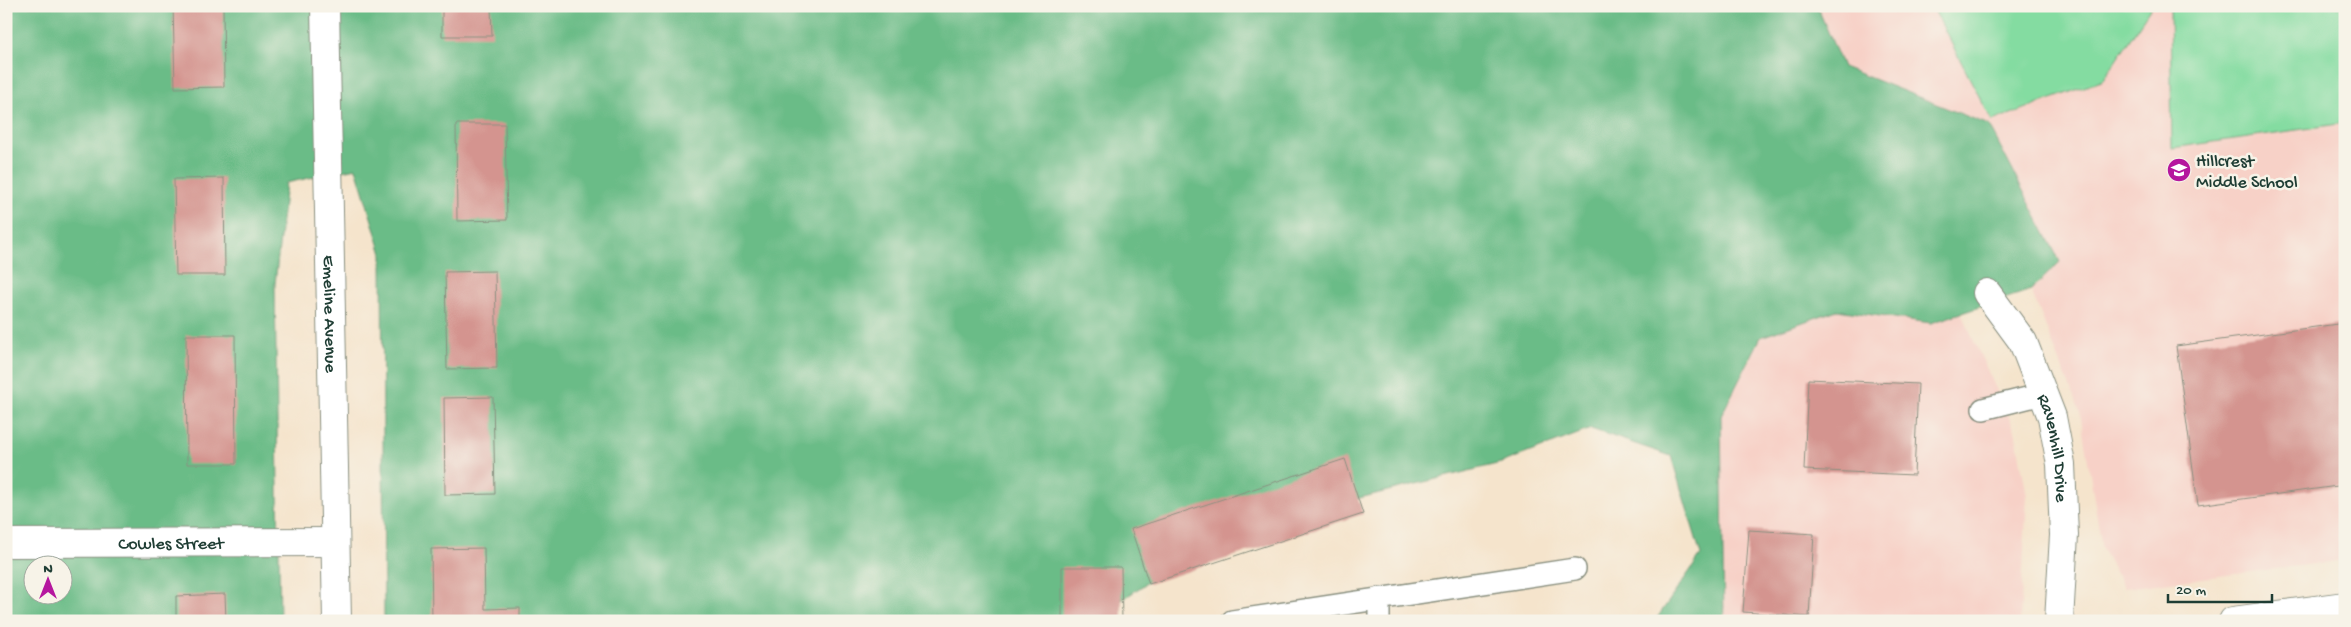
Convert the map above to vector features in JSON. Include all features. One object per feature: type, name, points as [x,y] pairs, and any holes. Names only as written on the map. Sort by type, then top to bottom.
[{"type":"street","name":"Emeline Avenue","points":[[324,6],[337,621]]},
{"type":"street","name":"Ravenhill Drive","points":[[1987,292],[2022,342],[2052,417],[2061,464],[2064,535],[2059,621]]},
{"type":"street","name":"Cowles Street","points":[[6,543],[335,542]]},
{"type":"street","points":[[2233,621],[2345,606]]},
{"type":"lane","points":[[1983,409],[2043,394]]},
{"type":"lane","points":[[1232,621],[1575,569]]},
{"type":"lane","points":[[1379,598],[1379,621]]},
{"type":"shaded area","points":[[1817,6],[2345,6],[2345,560],[2124,588],[2102,548],[2080,412],[2031,290],[2060,261],[1989,125],[1843,67]]},
{"type":"shaded area","points":[[1837,310],[1931,323],[1961,313],[2015,430],[2027,496],[2020,621],[1724,621],[1721,416],[1761,337]]},
{"type":"green space","points":[[6,6],[1817,6],[1843,67],[1989,125],[2060,262],[2031,290],[1931,323],[1837,310],[1761,337],[1721,416],[1724,621],[1655,621],[1701,555],[1671,456],[1591,429],[1501,463],[1218,533],[1092,621],[384,621],[382,254],[356,168],[286,183],[275,284],[280,621],[6,621]]},
{"type":"green space","points":[[1932,6],[2152,6],[2103,80],[1992,121]]},
{"type":"green space","points":[[2170,6],[2345,6],[2345,123],[2172,148]]},
{"type":"building","points":[[173,6],[223,6],[224,87],[175,88]]},
{"type":"building","points":[[442,6],[491,6],[492,36],[442,36]]},
{"type":"building","points":[[456,124],[505,124],[507,220],[457,221]]},
{"type":"building","points":[[224,178],[225,275],[176,275],[174,179]]},
{"type":"building","points":[[495,271],[497,368],[447,369],[445,272]]},
{"type":"building","points":[[2345,323],[2345,485],[2198,505],[2176,346]]},
{"type":"building","points":[[186,335],[235,335],[236,464],[187,464]]},
{"type":"building","points":[[1808,379],[1918,384],[1914,475],[1804,470]]},
{"type":"building","points":[[493,397],[495,494],[445,495],[444,398]]},
{"type":"building","points":[[1345,459],[1363,514],[1149,584],[1131,529]]},
{"type":"building","points":[[1749,530],[1814,534],[1809,617],[1743,612]]},
{"type":"building","points":[[484,548],[485,609],[520,608],[520,621],[432,621],[431,549]]},
{"type":"building","points":[[1062,567],[1121,567],[1122,621],[1062,621]]},
{"type":"building","points":[[225,594],[226,621],[176,621],[176,596]]},
{"type":"place","name":"Hillcrest Middle School","points":[[2179,170]]}]
